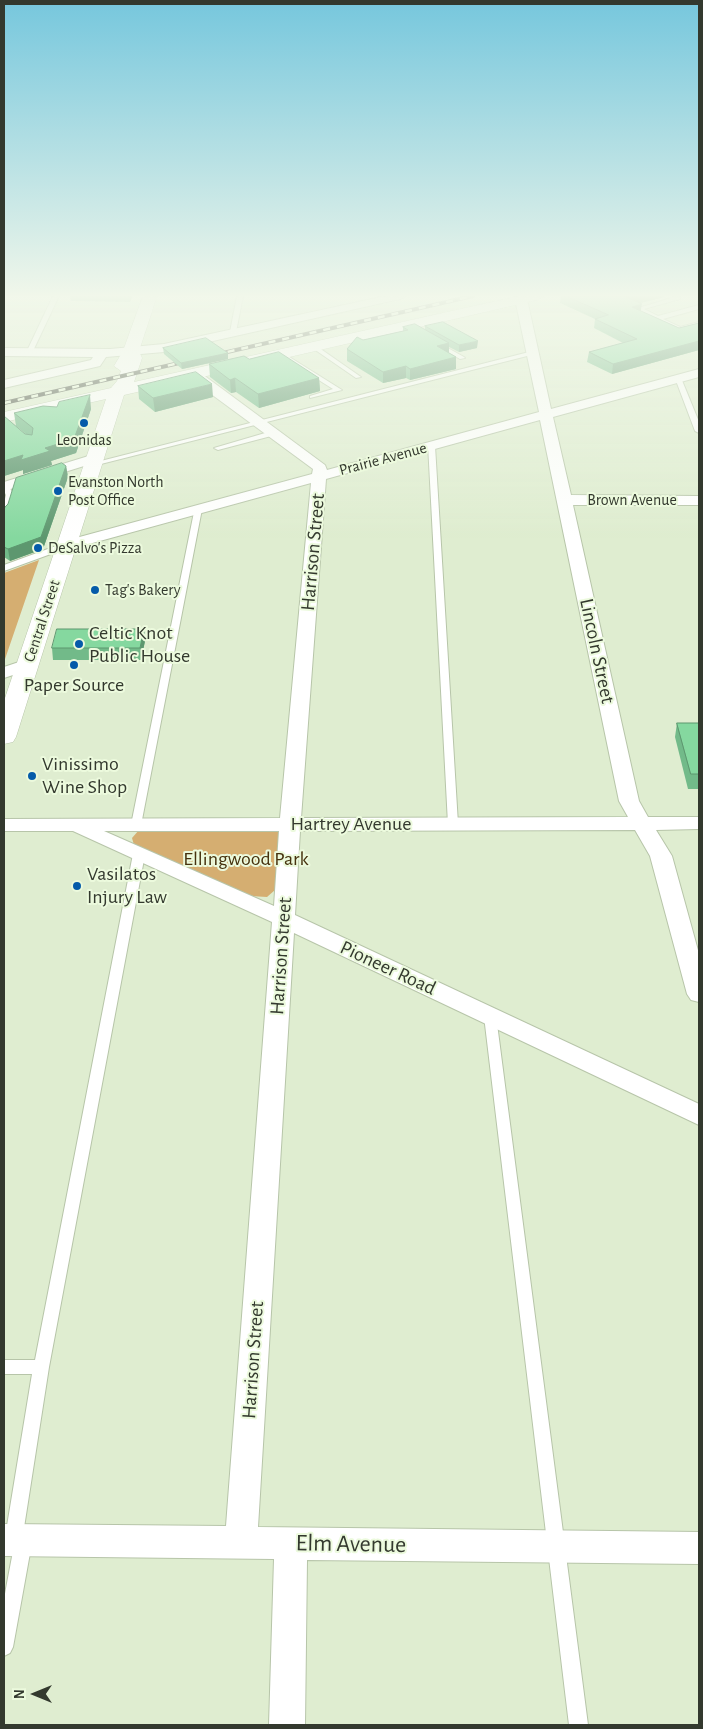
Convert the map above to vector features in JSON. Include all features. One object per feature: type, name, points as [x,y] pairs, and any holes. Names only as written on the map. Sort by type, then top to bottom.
[{"type":"main road","name":"Central Street","points":[[4,737],[94,461],[118,391],[125,383],[127,377]]},
{"type":"main road","points":[[6,422],[118,391],[181,377]]},
{"type":"street","points":[[4,384],[36,377]]},
{"type":"street","name":"Harrison Street","points":[[197,377],[320,468],[290,825],[241,1543]]},
{"type":"street","name":"Lincoln Street","points":[[539,377],[629,801],[661,856],[699,994]]},
{"type":"street","name":"Prairie Avenue","points":[[67,545],[684,377]]},
{"type":"street","points":[[4,487],[94,461]]},
{"type":"street","name":"Brown Avenue","points":[[565,500],[699,500]]},
{"type":"street","points":[[4,673],[28,664]]},
{"type":"street","name":"Hartrey Avenue","points":[[4,825],[699,823]]},
{"type":"street","name":"Pioneer Road","points":[[75,826],[284,919],[699,1115]]},
{"type":"street","name":"Elm Avenue","points":[[14,1540],[699,1548]]},
{"type":"street","points":[[287,1725],[291,1543]]},
{"type":"lane","points":[[312,397],[339,390],[318,377]]},
{"type":"lane","points":[[94,461],[438,377]]},
{"type":"lane","points":[[678,378],[699,431]]},
{"type":"lane","points":[[218,448],[272,433]]},
{"type":"lane","points":[[430,446],[453,824]]},
{"type":"lane","points":[[4,487],[10,495],[4,515]]},
{"type":"lane","points":[[136,826],[198,509]]},
{"type":"lane","points":[[6,565],[67,545]]},
{"type":"lane","points":[[4,1647],[14,1540],[42,1367],[139,854]]},
{"type":"lane","points":[[490,1016],[579,1725]]},
{"type":"lane","points":[[4,1367],[42,1367]]},
{"type":"green space","points":[[39,560],[4,662],[4,573]]},
{"type":"green space","name":"Ellingwood Park","points":[[139,830],[279,831],[275,890],[267,897],[250,896],[134,845],[132,838]]},
{"type":"building","points":[[177,377],[202,377],[212,384],[153,398],[138,386]]},
{"type":"building","points":[[226,377],[319,378],[258,394],[235,378],[230,380]]},
{"type":"building","points":[[90,395],[74,439],[45,448],[50,451],[21,460],[23,455],[4,461],[4,416],[25,434],[32,435],[33,428],[14,413],[43,406],[57,407],[59,402]]},
{"type":"building","points":[[62,463],[66,466],[41,537],[8,549],[4,547],[4,509],[8,504],[16,478]]},
{"type":"building","points":[[57,629],[144,629],[140,648],[52,648]]},
{"type":"building","points":[[677,723],[699,723],[699,774],[691,774]]},
{"type":"railway","points":[[4,403],[119,377]]},
{"type":"place","name":"Leonidas","points":[[84,423]]},
{"type":"place","name":"Evanston North Post Office","points":[[58,491]]},
{"type":"place","name":"DeSalvo's Pizza","points":[[38,548]]},
{"type":"place","name":"Tag's Bakery","points":[[95,590]]},
{"type":"place","name":"Celtic Knot Public House","points":[[79,644]]},
{"type":"place","name":"Paper Source","points":[[74,665]]},
{"type":"place","name":"Vinissimo Wine Shop","points":[[32,776]]},
{"type":"place","name":"Vasilatos Injury Law","points":[[77,886]]}]
